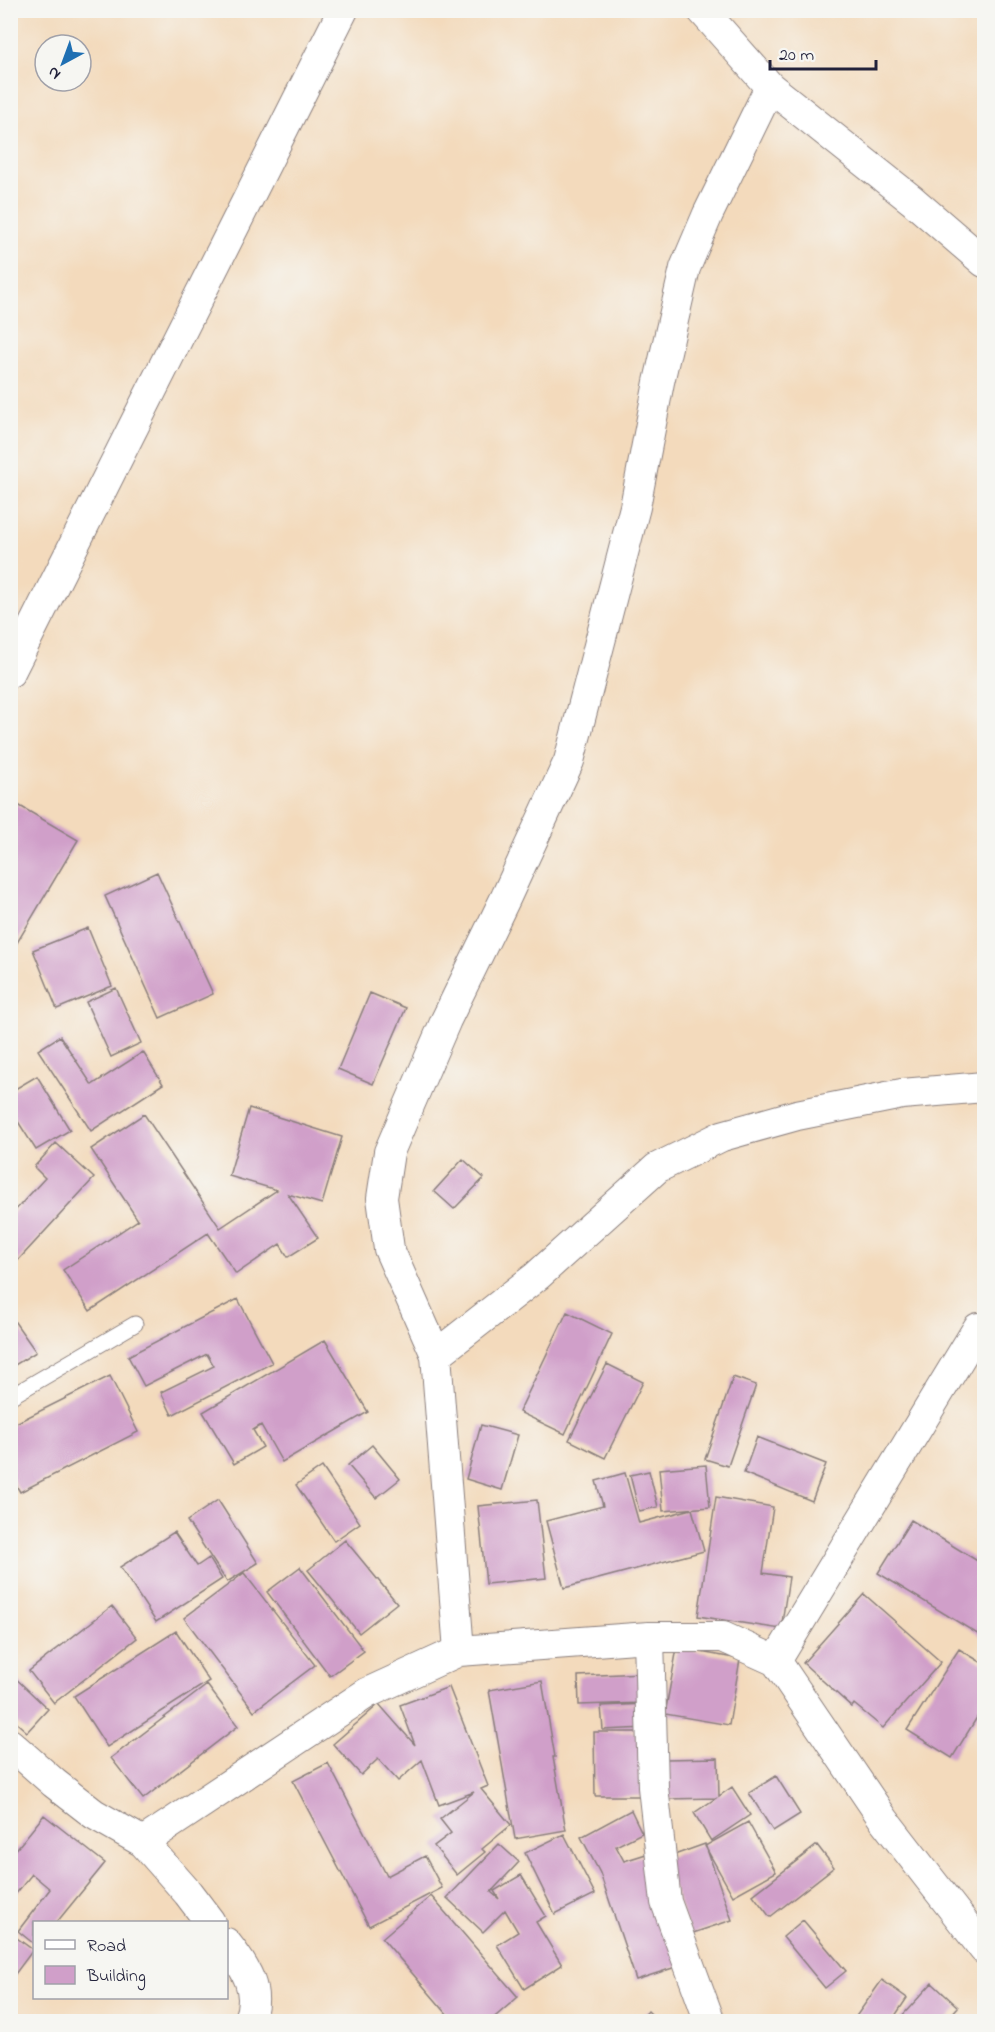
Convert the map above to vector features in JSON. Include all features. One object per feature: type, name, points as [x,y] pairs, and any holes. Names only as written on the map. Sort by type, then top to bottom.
[{"type":"street","points":[[10,672],[344,10]]},
{"type":"street","points":[[702,10],[770,87],[912,200],[984,262]]},
{"type":"street","points":[[459,1651],[436,1355],[389,1249],[382,1198],[389,1152],[446,1020],[569,761],[635,507],[659,382],[685,268],[713,204],[770,87]]},
{"type":"street","points":[[436,1355],[537,1276],[657,1168],[722,1136],[797,1115],[902,1094],[984,1088]]},
{"type":"street","points":[[776,1661],[978,1328]]},
{"type":"street","points":[[649,1637],[653,1787],[666,1902],[710,2022]]},
{"type":"street","points":[[143,1842],[367,1693],[459,1651],[649,1637],[723,1637],[776,1661],[884,1820],[984,1949]]},
{"type":"street","points":[[10,1744],[94,1814],[143,1842],[188,1893],[209,1921]]},
{"type":"street","points":[[228,1945],[240,1960],[253,1988],[254,2009],[249,2022]]},
{"type":"lane","points":[[10,1396],[135,1324]]},
{"type":"building","points":[[13,802],[78,840],[14,948],[10,945],[10,806]]},
{"type":"building","points":[[157,872],[213,994],[160,1018],[105,896]]},
{"type":"building","points":[[88,928],[112,986],[57,1009],[33,950]]},
{"type":"building","points":[[116,988],[141,1043],[111,1057],[86,1002]]},
{"type":"building","points":[[370,993],[406,1008],[373,1084],[338,1069]]},
{"type":"building","points":[[60,1036],[92,1085],[143,1052],[163,1084],[91,1131],[38,1050]]},
{"type":"building","points":[[37,1076],[70,1130],[36,1150],[10,1109],[10,1092]]},
{"type":"building","points":[[249,1108],[342,1137],[322,1204],[288,1194],[318,1238],[288,1257],[280,1244],[236,1274],[208,1233],[90,1311],[63,1270],[138,1220],[91,1149],[144,1114],[220,1228],[277,1190],[229,1176]]},
{"type":"building","points":[[56,1143],[94,1178],[10,1269],[10,1216],[45,1178],[34,1167]]},
{"type":"building","points":[[463,1159],[484,1178],[454,1209],[434,1191]]},
{"type":"building","points":[[238,1299],[272,1363],[172,1415],[161,1392],[214,1366],[207,1354],[144,1386],[128,1356]]},
{"type":"building","points":[[567,1312],[612,1334],[565,1434],[519,1412]]},
{"type":"building","points":[[10,1315],[36,1352],[10,1368]]},
{"type":"building","points":[[325,1340],[368,1412],[282,1462],[261,1425],[253,1430],[263,1447],[234,1464],[203,1412]]},
{"type":"building","points":[[607,1364],[643,1382],[605,1458],[569,1440]]},
{"type":"building","points":[[110,1376],[138,1432],[20,1492],[10,1475],[10,1426]]},
{"type":"building","points":[[733,1377],[756,1385],[728,1466],[705,1459]]},
{"type":"building","points":[[481,1425],[518,1435],[502,1490],[466,1479]]},
{"type":"building","points":[[757,1437],[826,1464],[812,1501],[744,1473]]},
{"type":"building","points":[[372,1445],[400,1479],[376,1498],[348,1465]]},
{"type":"building","points":[[706,1465],[710,1507],[663,1511],[659,1469]]},
{"type":"building","points":[[322,1467],[360,1523],[334,1541],[296,1485]]},
{"type":"building","points":[[649,1471],[658,1507],[639,1511],[630,1475]]},
{"type":"building","points":[[625,1473],[639,1523],[692,1509],[704,1551],[564,1588],[546,1521],[603,1506],[596,1481]]},
{"type":"building","points":[[716,1497],[773,1507],[763,1573],[789,1577],[781,1629],[698,1616]]},
{"type":"building","points":[[218,1500],[258,1563],[227,1582],[187,1521]]},
{"type":"building","points":[[537,1500],[546,1578],[486,1584],[478,1506]]},
{"type":"building","points":[[911,1520],[984,1565],[984,1638],[878,1573]]},
{"type":"building","points":[[174,1532],[197,1566],[209,1558],[222,1579],[156,1622],[120,1567]]},
{"type":"building","points":[[345,1540],[397,1603],[359,1633],[308,1570]]},
{"type":"building","points":[[300,1567],[364,1651],[330,1676],[267,1592]]},
{"type":"building","points":[[244,1573],[315,1665],[254,1711],[184,1618]]},
{"type":"building","points":[[864,1594],[941,1662],[883,1728],[854,1704],[852,1707],[803,1663]]},
{"type":"building","points":[[112,1606],[137,1638],[54,1703],[29,1671]]},
{"type":"building","points":[[176,1631],[209,1681],[107,1747],[74,1696]]},
{"type":"building","points":[[677,1648],[740,1659],[729,1725],[665,1714]]},
{"type":"building","points":[[959,1649],[984,1664],[984,1706],[952,1758],[907,1730]]},
{"type":"building","points":[[10,1673],[48,1709],[27,1732],[10,1717]]},
{"type":"building","points":[[642,1673],[643,1703],[579,1705],[578,1676]]},
{"type":"building","points":[[542,1681],[566,1830],[515,1839],[489,1690]]},
{"type":"building","points":[[207,1685],[238,1726],[143,1799],[111,1758]]},
{"type":"building","points":[[449,1687],[488,1786],[481,1789],[511,1825],[482,1849],[485,1852],[457,1875],[434,1846],[451,1833],[440,1819],[474,1792],[439,1805],[422,1760],[398,1781],[378,1759],[361,1775],[333,1744],[379,1704],[415,1745],[400,1705]]},
{"type":"building","points":[[646,1704],[647,1728],[603,1730],[601,1706]]},
{"type":"building","points":[[594,1732],[648,1732],[648,1796],[595,1796]]},
{"type":"building","points":[[718,1758],[719,1796],[732,1787],[750,1815],[711,1841],[694,1813],[716,1798],[666,1799],[665,1759]]},
{"type":"building","points":[[328,1763],[387,1876],[425,1856],[442,1888],[369,1926],[293,1781]]},
{"type":"building","points":[[776,1776],[800,1814],[773,1831],[749,1793]]},
{"type":"building","points":[[631,1810],[642,1833],[616,1846],[624,1861],[646,1854],[682,1965],[636,1980],[600,1873],[581,1837]]},
{"type":"building","points":[[44,1815],[105,1863],[58,1921],[33,1921],[33,1943],[18,1931],[50,1889],[32,1874],[10,1901],[10,1857]]},
{"type":"building","points":[[748,1822],[776,1872],[733,1896],[705,1846]]},
{"type":"building","points":[[564,1834],[595,1894],[555,1914],[525,1853]]},
{"type":"building","points":[[499,1844],[519,1862],[491,1892],[499,1899],[494,1891],[521,1875],[546,1916],[536,1922],[562,1965],[524,1989],[497,1945],[518,1932],[505,1910],[483,1932],[447,1898]]},
{"type":"building","points":[[705,1844],[732,1920],[690,1934],[663,1859]]},
{"type":"building","points":[[817,1845],[834,1867],[770,1917],[753,1895]]},
{"type":"building","points":[[431,1896],[518,1997],[489,2022],[454,2022],[382,1938]]},
{"type":"building","points":[[803,1920],[846,1971],[825,1988],[783,1937]]},
{"type":"building","points":[[10,1933],[33,1950],[12,1978],[10,1977]]},
{"type":"building","points":[[882,1980],[907,1998],[891,2022],[852,2022]]},
{"type":"building","points":[[932,1983],[958,2007],[945,2022],[901,2022],[899,2019]]},
{"type":"building","points":[[648,2011],[659,2022],[638,2022]]}]
